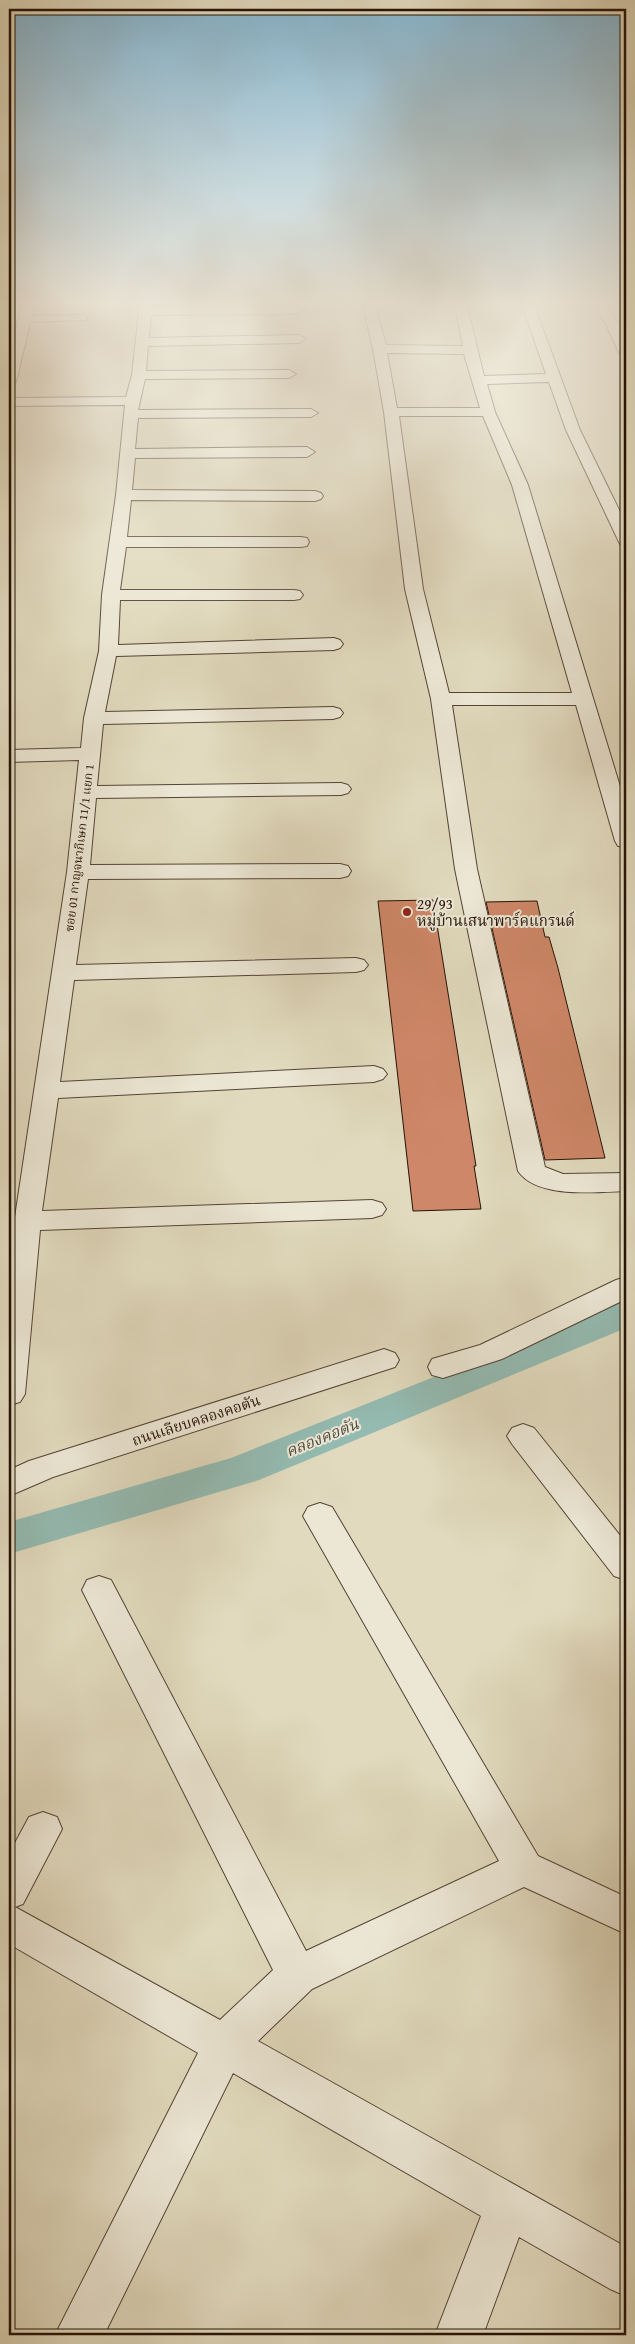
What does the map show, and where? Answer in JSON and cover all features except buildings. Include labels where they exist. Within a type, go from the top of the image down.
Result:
[{"type":"street","name":"ซอย 01 กาญจนาภิเษก 11/1 แยก 1","points":[[9,1394],[27,1221],[78,872],[94,718],[108,651],[111,595],[124,495],[132,411]]},
{"type":"street","points":[[253,411],[311,413]]},
{"type":"street","points":[[567,411],[573,430],[626,540]]},
{"type":"street","points":[[626,841],[520,485],[488,412],[391,412],[414,588],[440,699],[466,869],[532,1171],[540,1178],[559,1182],[626,1182]]},
{"type":"street","points":[[127,454],[307,452]]},
{"type":"street","points":[[124,495],[315,496]]},
{"type":"street","points":[[117,542],[301,542]]},
{"type":"street","points":[[111,595],[294,595]]},
{"type":"street","points":[[108,651],[334,644]]},
{"type":"street","points":[[440,699],[584,699]]},
{"type":"street","points":[[94,718],[333,713]]},
{"type":"street","points":[[9,756],[90,754]]},
{"type":"street","points":[[86,792],[341,789]]},
{"type":"street","points":[[78,872],[340,871]]},
{"type":"street","points":[[63,973],[356,965]]},
{"type":"street","points":[[46,1090],[374,1074]]},
{"type":"street","points":[[27,1221],[372,1209]]},
{"type":"street","points":[[443,1367],[491,1352],[626,1287]]},
{"type":"street","name":"ถนนเลียบคลองคอตัน","points":[[9,1484],[41,1469],[384,1360]]},
{"type":"street","points":[[523,1436],[626,1567]]},
{"type":"street","points":[[320,1516],[524,1868],[626,1916]]},
{"type":"street","points":[[99,1590],[297,1975]]},
{"type":"street","points":[[9,1891],[43,1829]]},
{"type":"street","points":[[79,2335],[225,2044],[297,1975],[524,1868]]},
{"type":"street","points":[[9,1923],[46,1946],[225,2044],[626,2273]]},
{"type":"street","points":[[459,2335],[508,2205]]},
{"type":"waterway","name":"คลองคอตัน","points":[[9,1538],[244,1469],[626,1313]]},
{"type":"place","name":"29/93 หมู่บ้านเสนาพาร์คแกรนด์","points":[[407,912]]}]
